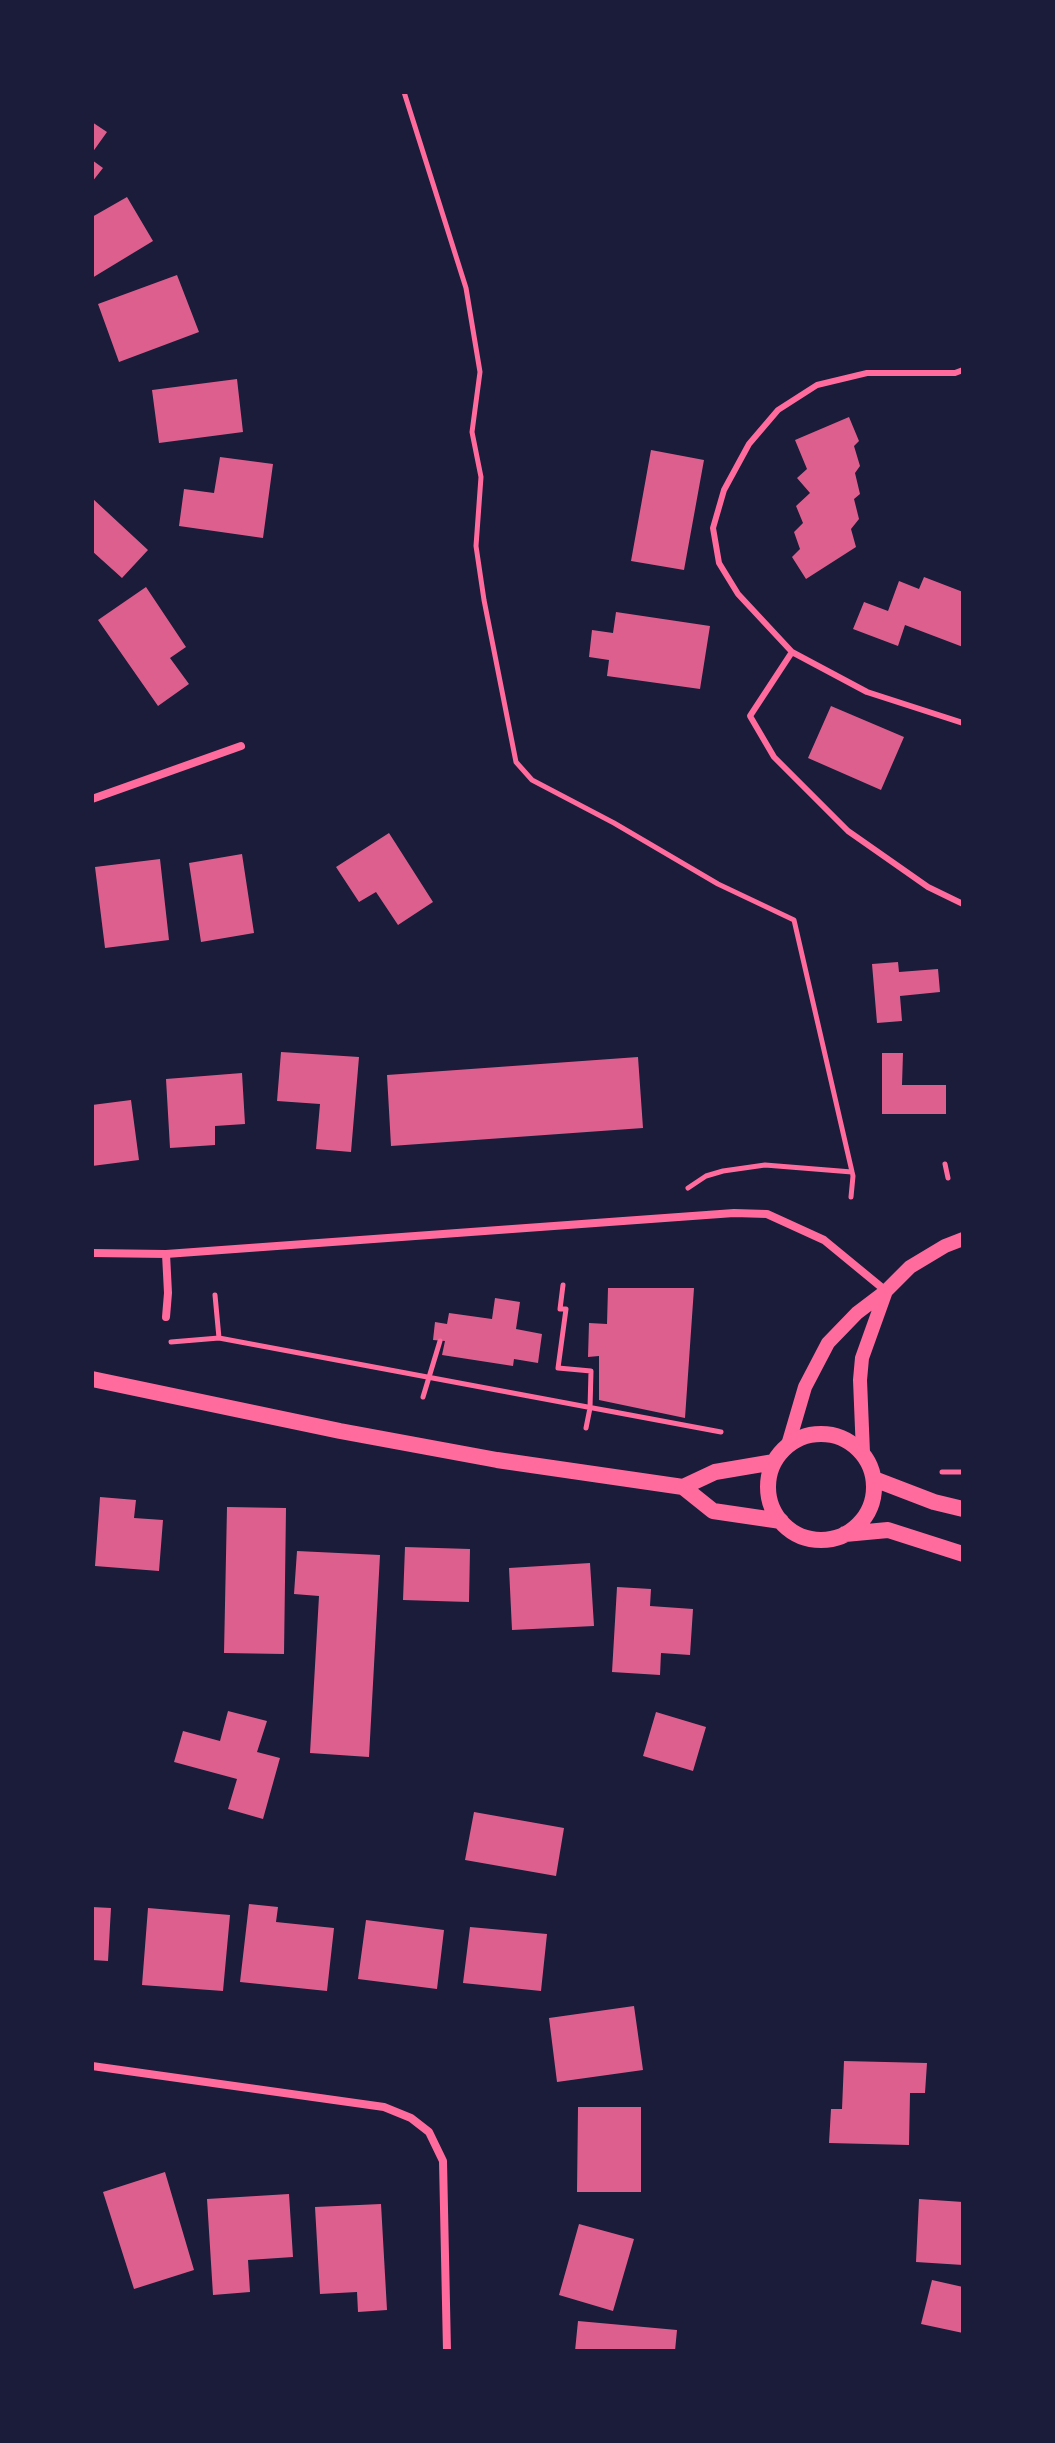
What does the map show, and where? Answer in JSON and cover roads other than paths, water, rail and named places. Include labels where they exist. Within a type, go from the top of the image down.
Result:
[{"type":"main road","points":[[92,1379],[481,1457],[683,1487],[713,1511],[781,1521]]},
{"type":"main road","points":[[844,1535],[858,1525],[868,1512],[874,1496],[874,1479],[863,1453],[851,1442],[827,1434],[803,1437],[788,1445],[774,1462],[769,1477],[772,1508],[793,1532],[810,1539],[828,1540],[888,1530],[963,1554]]},
{"type":"main road","points":[[683,1487],[715,1472],[774,1462]]},
{"type":"main road","points":[[874,1479],[934,1502],[963,1509]]},
{"type":"street","points":[[92,799],[241,746]]},
{"type":"street","points":[[92,1253],[166,1254],[721,1214],[767,1214],[824,1240],[886,1291]]},
{"type":"street","points":[[788,1445],[805,1387],[828,1343],[910,1267],[963,1239]]},
{"type":"street","points":[[166,1254],[166,1317]]},
{"type":"street","points":[[863,1453],[862,1358],[886,1291]]},
{"type":"street","points":[[92,2066],[384,2107],[411,2118],[429,2132],[443,2161],[447,2351]]},
{"type":"lane","points":[[963,370],[955,373],[867,373],[817,385],[778,410],[749,444],[724,490],[713,528],[719,563],[738,594],[792,652],[867,692],[963,723]]},
{"type":"lane","points":[[792,652],[750,716],[774,757],[848,831],[928,887],[963,904]]}]
